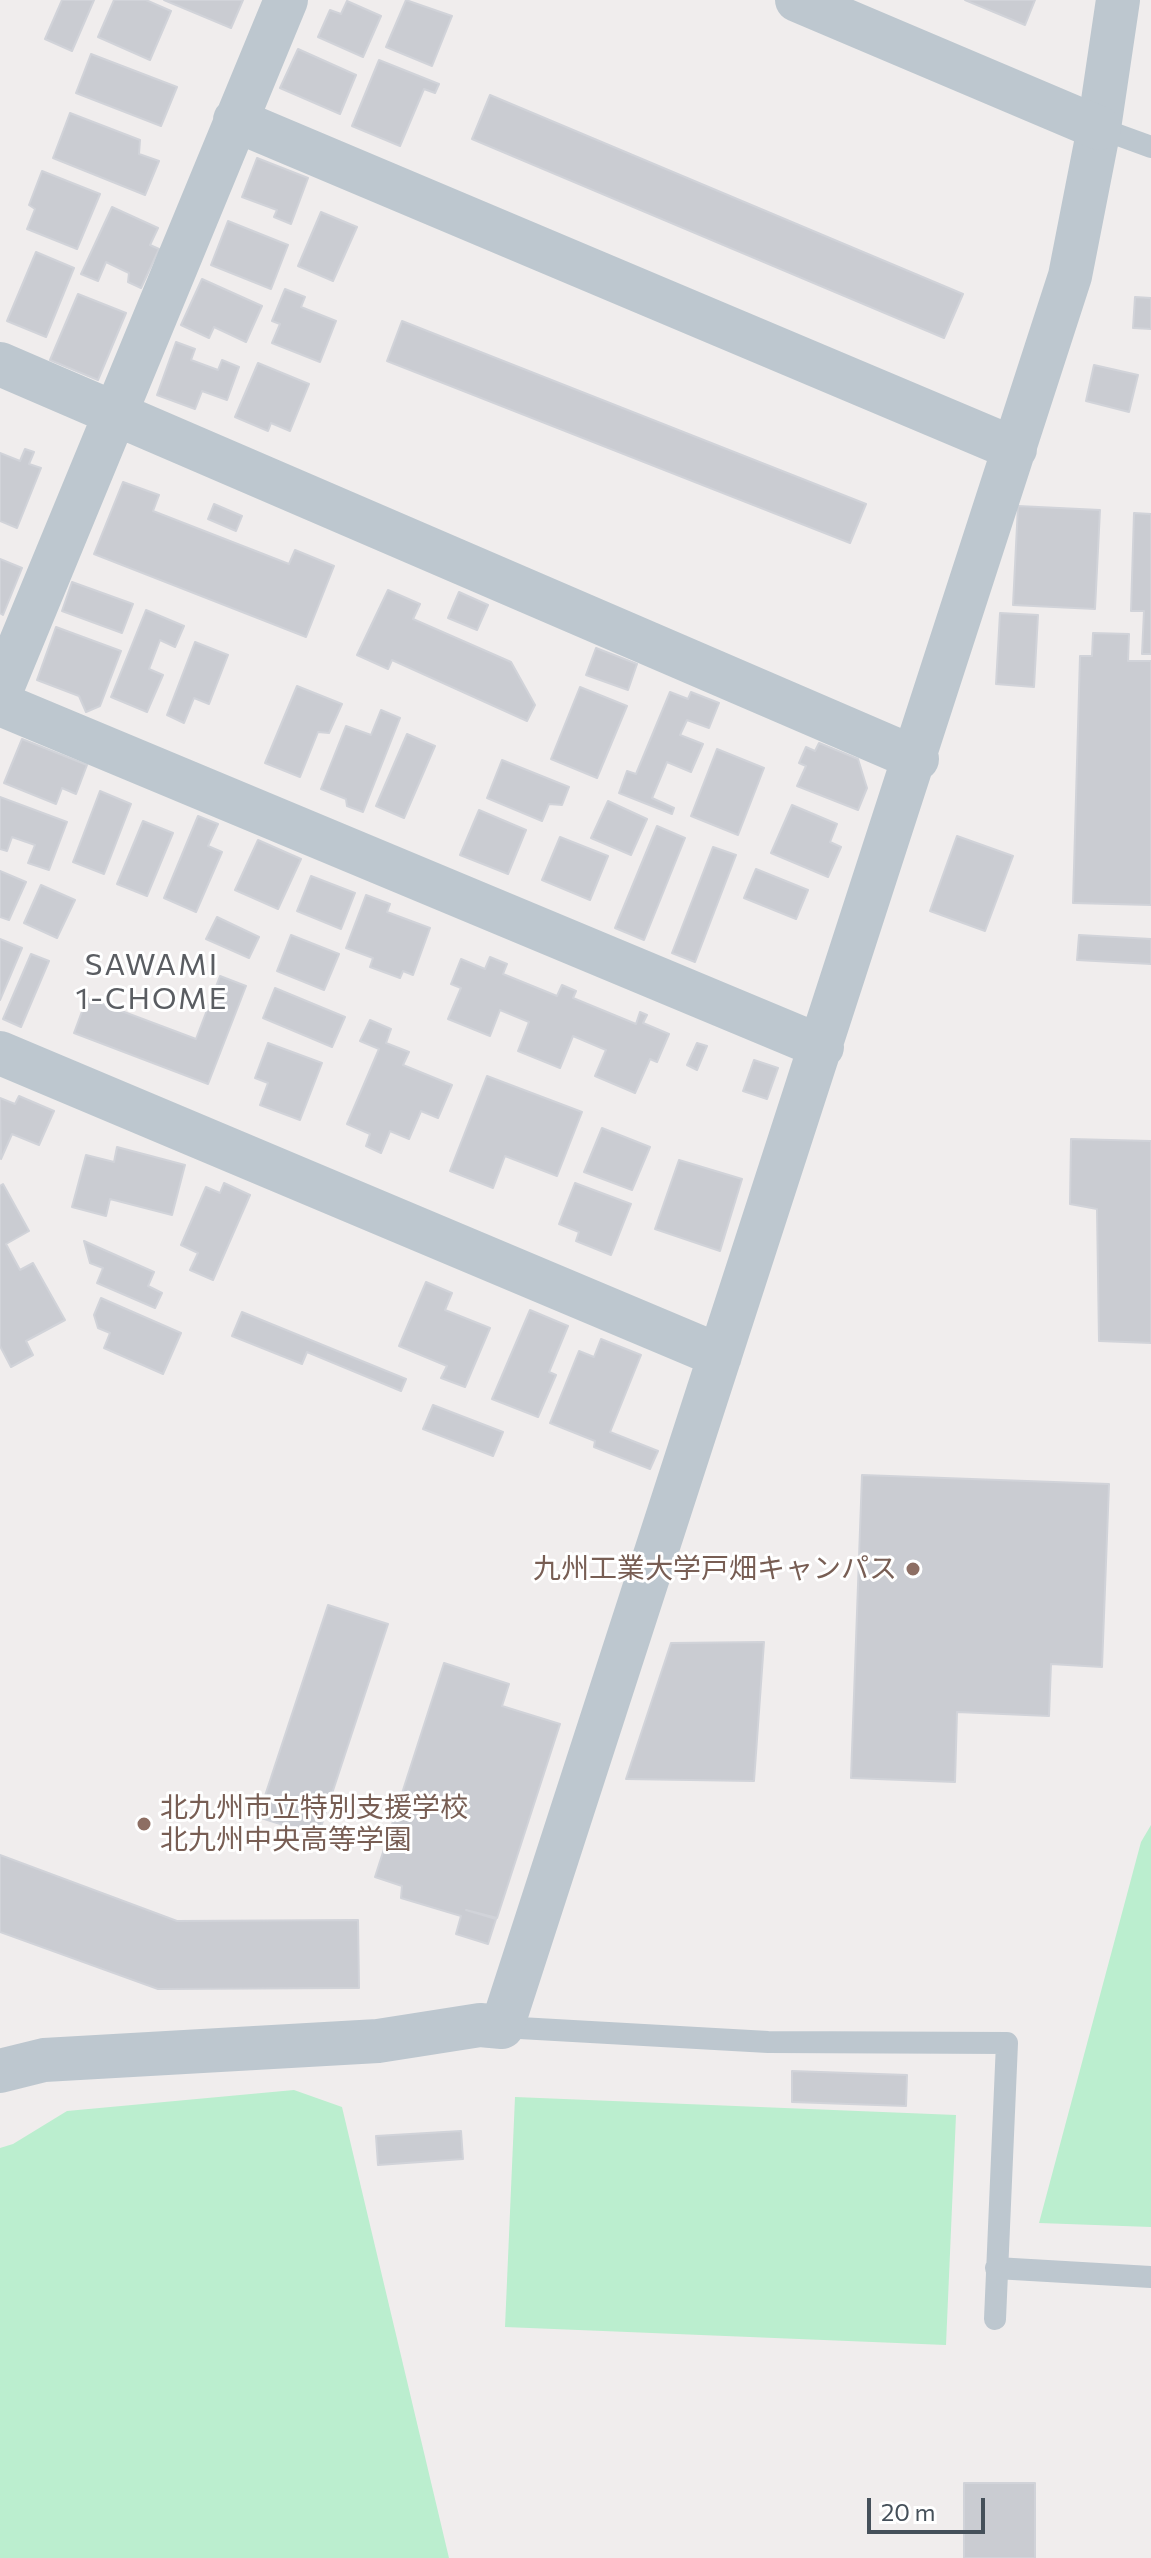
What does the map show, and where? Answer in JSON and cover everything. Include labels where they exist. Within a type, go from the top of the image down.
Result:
[{"type":"street","points":[[0,693],[286,0]]},
{"type":"street","points":[[797,0],[1099,128]]},
{"type":"street","points":[[0,2071],[44,2060],[378,2041],[480,2025],[502,2027],[917,759],[1070,276],[1099,128],[1118,0]]},
{"type":"street","points":[[235,120],[1015,449]]},
{"type":"street","points":[[0,364],[917,759]]},
{"type":"street","points":[[0,704],[822,1047]]},
{"type":"street","points":[[0,1053],[720,1356]]},
{"type":"street","points":[[0,2034],[44,2060]]},
{"type":"lane","points":[[1099,128],[1151,147]]},
{"type":"lane","points":[[502,2027],[768,2042],[1007,2043],[995,2319]]},
{"type":"lane","points":[[996,2268],[1151,2277]]},
{"type":"green space","points":[[1151,1825],[1151,2227],[1039,2223],[1141,1842]]},
{"type":"green space","points":[[294,2090],[342,2107],[449,2558],[0,2558],[0,2148],[13,2144],[67,2111]]},
{"type":"green space","points":[[515,2097],[956,2115],[946,2345],[505,2327]]},
{"type":"building","points":[[62,0],[94,0],[72,51],[45,39]]},
{"type":"building","points":[[114,0],[146,0],[171,11],[150,60],[98,37]]},
{"type":"building","points":[[164,0],[243,0],[231,28]]},
{"type":"building","points":[[406,0],[452,16],[432,66],[386,47]]},
{"type":"building","points":[[965,0],[1035,0],[1025,25]]},
{"type":"building","points":[[347,1],[381,16],[363,57],[318,37],[330,10],[341,14]]},
{"type":"building","points":[[298,49],[356,75],[340,114],[280,88]]},
{"type":"building","points":[[91,54],[177,87],[161,126],[76,93]]},
{"type":"building","points":[[379,60],[439,84],[435,93],[424,89],[400,146],[352,126]]},
{"type":"building","points":[[490,95],[963,294],[944,338],[472,139]]},
{"type":"building","points":[[70,113],[140,140],[139,154],[159,161],[145,195],[53,158]]},
{"type":"building","points":[[257,158],[308,178],[291,224],[274,217],[277,210],[242,197]]},
{"type":"building","points":[[42,171],[100,194],[77,249],[27,229],[35,209],[29,205]]},
{"type":"building","points":[[112,207],[158,228],[150,245],[159,249],[141,288],[128,282],[129,273],[106,262],[98,281],[81,274]]},
{"type":"building","points":[[321,212],[357,227],[333,281],[298,266]]},
{"type":"building","points":[[228,221],[288,245],[271,289],[211,265]]},
{"type":"building","points":[[36,252],[74,268],[46,337],[7,321]]},
{"type":"building","points":[[202,279],[262,306],[246,342],[214,327],[209,338],[181,325]]},
{"type":"building","points":[[285,289],[305,297],[301,307],[336,321],[320,362],[272,343],[280,324],[272,321]]},
{"type":"building","points":[[78,294],[126,313],[98,380],[50,360]]},
{"type":"building","points":[[1135,297],[1151,298],[1151,329],[1133,328]]},
{"type":"building","points":[[402,321],[866,504],[850,543],[387,361]]},
{"type":"building","points":[[176,342],[195,349],[191,360],[218,370],[222,360],[239,367],[227,400],[202,391],[195,409],[157,395]]},
{"type":"building","points":[[258,363],[309,384],[290,431],[271,423],[268,431],[235,417]]},
{"type":"building","points":[[1094,365],[1138,375],[1129,412],[1086,401]]},
{"type":"building","points":[[25,449],[34,452],[29,464],[41,468],[17,528],[0,521],[0,453],[20,461]]},
{"type":"building","points":[[123,482],[159,495],[153,511],[289,564],[295,550],[334,566],[306,637],[94,554]]},
{"type":"building","points":[[214,504],[242,516],[236,531],[208,519]]},
{"type":"building","points":[[1018,506],[1100,510],[1095,609],[1013,605]]},
{"type":"building","points":[[1134,513],[1151,514],[1151,654],[1142,654],[1144,611],[1131,611]]},
{"type":"building","points":[[0,559],[22,568],[3,615],[0,613]]},
{"type":"building","points":[[72,582],[133,604],[122,633],[62,611]]},
{"type":"building","points":[[388,590],[420,604],[413,619],[511,662],[535,705],[527,721],[392,660],[388,669],[357,655]]},
{"type":"building","points":[[459,592],[488,605],[477,630],[448,618]]},
{"type":"building","points":[[146,610],[184,626],[175,647],[160,640],[149,669],[163,675],[147,712],[111,697]]},
{"type":"building","points":[[1000,613],[1038,615],[1034,687],[996,684]]},
{"type":"building","points":[[56,627],[121,651],[100,706],[86,712],[79,696],[37,680]]},
{"type":"building","points":[[1093,633],[1129,634],[1128,661],[1151,661],[1151,905],[1073,903],[1080,656],[1092,656]]},
{"type":"building","points":[[195,642],[228,655],[209,704],[194,698],[184,723],[167,715]]},
{"type":"building","points":[[596,648],[637,664],[628,690],[586,675]]},
{"type":"building","points":[[297,686],[342,704],[329,733],[318,732],[300,777],[265,763]]},
{"type":"building","points":[[580,687],[627,706],[597,778],[551,759]]},
{"type":"building","points":[[670,692],[688,699],[691,692],[719,703],[709,728],[687,720],[680,735],[703,744],[691,772],[667,762],[652,798],[674,808],[672,814],[619,793],[627,771],[636,774]]},
{"type":"building","points":[[381,710],[400,718],[363,812],[347,806],[346,799],[321,789],[346,726],[371,735]]},
{"type":"building","points":[[407,734],[435,746],[404,818],[376,806]]},
{"type":"building","points":[[22,739],[87,765],[76,794],[62,788],[56,804],[4,783]]},
{"type":"building","points":[[819,743],[858,759],[867,788],[858,810],[797,786],[806,766],[799,763],[806,747],[815,751]]},
{"type":"building","points":[[717,749],[764,768],[738,835],[691,816]]},
{"type":"building","points":[[502,760],[569,787],[562,805],[549,804],[542,821],[487,798]]},
{"type":"building","points":[[100,791],[131,804],[104,874],[73,862]]},
{"type":"building","points":[[0,797],[67,822],[49,870],[28,863],[35,845],[12,837],[7,851],[0,849]]},
{"type":"building","points":[[608,801],[647,819],[631,855],[591,838]]},
{"type":"building","points":[[792,805],[837,824],[830,842],[841,847],[828,877],[771,853]]},
{"type":"building","points":[[479,810],[526,830],[508,874],[460,855]]},
{"type":"building","points":[[198,816],[218,824],[208,846],[222,852],[196,912],[164,898]]},
{"type":"building","points":[[143,821],[173,833],[147,896],[117,884]]},
{"type":"building","points":[[657,826],[685,838],[644,940],[615,928]]},
{"type":"building","points":[[957,836],[1013,856],[985,931],[930,911]]},
{"type":"building","points":[[560,837],[608,856],[590,900],[542,880]]},
{"type":"building","points":[[258,840],[301,859],[278,909],[235,890]]},
{"type":"building","points":[[713,847],[736,855],[695,962],[672,953]]},
{"type":"building","points":[[756,869],[808,890],[796,919],[744,898]]},
{"type":"building","points":[[0,871],[26,882],[9,920],[0,917]]},
{"type":"building","points":[[311,876],[355,893],[341,929],[297,911]]},
{"type":"building","points":[[41,885],[75,900],[57,938],[24,923]]},
{"type":"building","points":[[366,895],[390,904],[387,912],[430,928],[413,975],[403,971],[400,978],[370,967],[373,958],[346,948]]},
{"type":"building","points":[[217,917],[259,937],[249,958],[206,939]]},
{"type":"building","points":[[291,935],[339,954],[324,990],[277,971]]},
{"type":"building","points":[[1079,935],[1151,939],[1151,964],[1077,960]]},
{"type":"building","points":[[0,939],[22,948],[0,1000]]},
{"type":"building","points":[[31,954],[49,961],[21,1027],[3,1019]]},
{"type":"building","points":[[490,957],[507,964],[503,974],[557,996],[562,985],[576,991],[573,998],[636,1024],[640,1012],[647,1015],[643,1023],[669,1034],[657,1062],[650,1059],[635,1093],[595,1076],[606,1050],[573,1036],[560,1068],[518,1051],[529,1022],[500,1010],[490,1036],[448,1019],[461,988],[451,984],[461,959],[485,969]]},
{"type":"building","points":[[220,976],[246,986],[208,1084],[74,1033],[87,998],[196,1039]]},
{"type":"building","points":[[275,988],[345,1017],[332,1047],[263,1018]]},
{"type":"building","points":[[370,1020],[391,1029],[386,1043],[409,1052],[403,1065],[452,1085],[438,1118],[421,1111],[409,1139],[390,1131],[381,1153],[366,1146],[370,1134],[347,1124],[379,1049],[360,1041]]},
{"type":"building","points":[[268,1043],[322,1063],[300,1120],[260,1105],[268,1083],[255,1078]]},
{"type":"building","points":[[697,1043],[707,1046],[697,1070],[687,1065]]},
{"type":"building","points":[[754,1060],[778,1068],[767,1099],[743,1091]]},
{"type":"building","points":[[487,1076],[582,1112],[557,1176],[505,1156],[493,1188],[450,1171]]},
{"type":"building","points":[[19,1096],[54,1111],[39,1145],[12,1134],[1,1159],[0,1098],[15,1104]]},
{"type":"building","points":[[602,1128],[650,1147],[632,1190],[584,1172]]},
{"type":"building","points":[[1071,1139],[1151,1141],[1151,1343],[1099,1341],[1097,1209],[1070,1204]]},
{"type":"building","points":[[117,1147],[185,1165],[172,1215],[110,1199],[106,1216],[72,1207],[86,1155],[114,1162]]},
{"type":"building","points":[[679,1160],[742,1179],[720,1251],[655,1229]]},
{"type":"building","points":[[224,1183],[250,1195],[213,1280],[190,1270],[198,1253],[181,1245],[206,1187],[220,1193]]},
{"type":"building","points":[[575,1183],[631,1204],[611,1255],[576,1241],[579,1232],[559,1224]]},
{"type":"building","points":[[3,1184],[29,1231],[6,1244],[20,1270],[33,1263],[65,1320],[26,1341],[33,1355],[11,1367],[0,1346],[0,1186]]},
{"type":"building","points":[[84,1241],[154,1272],[148,1286],[162,1293],[155,1308],[97,1283],[103,1268],[90,1263]]},
{"type":"building","points":[[426,1282],[452,1293],[445,1310],[490,1328],[465,1387],[441,1378],[447,1366],[399,1346]]},
{"type":"building","points":[[101,1298],[181,1333],[163,1374],[104,1348],[110,1333],[98,1328],[94,1315]]},
{"type":"building","points":[[530,1310],[568,1326],[549,1372],[556,1375],[538,1417],[492,1399]]},
{"type":"building","points":[[242,1312],[406,1379],[401,1391],[307,1352],[302,1364],[232,1336]]},
{"type":"building","points":[[601,1339],[641,1355],[610,1432],[658,1451],[650,1469],[594,1447],[595,1441],[550,1423],[579,1351],[594,1357]]},
{"type":"building","points":[[433,1405],[503,1432],[493,1456],[423,1429]]},
{"type":"building","points":[[862,1475],[1109,1484],[1102,1667],[1051,1664],[1049,1716],[957,1712],[955,1782],[851,1778]]},
{"type":"building","points":[[328,1605],[388,1624],[318,1836],[258,1817]]},
{"type":"building","points":[[764,1642],[754,1781],[626,1779],[671,1643]]},
{"type":"building","points":[[444,1663],[509,1684],[502,1706],[560,1724],[497,1918],[466,1910],[496,1919],[488,1944],[456,1934],[461,1916],[401,1898],[402,1886],[375,1877]]},
{"type":"building","points":[[0,1855],[177,1921],[358,1920],[359,1988],[158,1989],[0,1932]]},
{"type":"building","points":[[792,2071],[907,2075],[906,2106],[792,2102]]},
{"type":"building","points":[[461,2131],[463,2159],[378,2165],[376,2136]]},
{"type":"building","points":[[964,2483],[1035,2483],[1035,2558],[964,2558]]},
{"type":"place","name":"九州工業大学戸畑キャンパス","points":[[913,1569]]},
{"type":"place","name":"北九州市立特別支援学校 北九州中央高等学園","points":[[144,1824]]},
{"type":"district","name":"SAWAMI 1-CHOME","points":[[152,982]]}]
